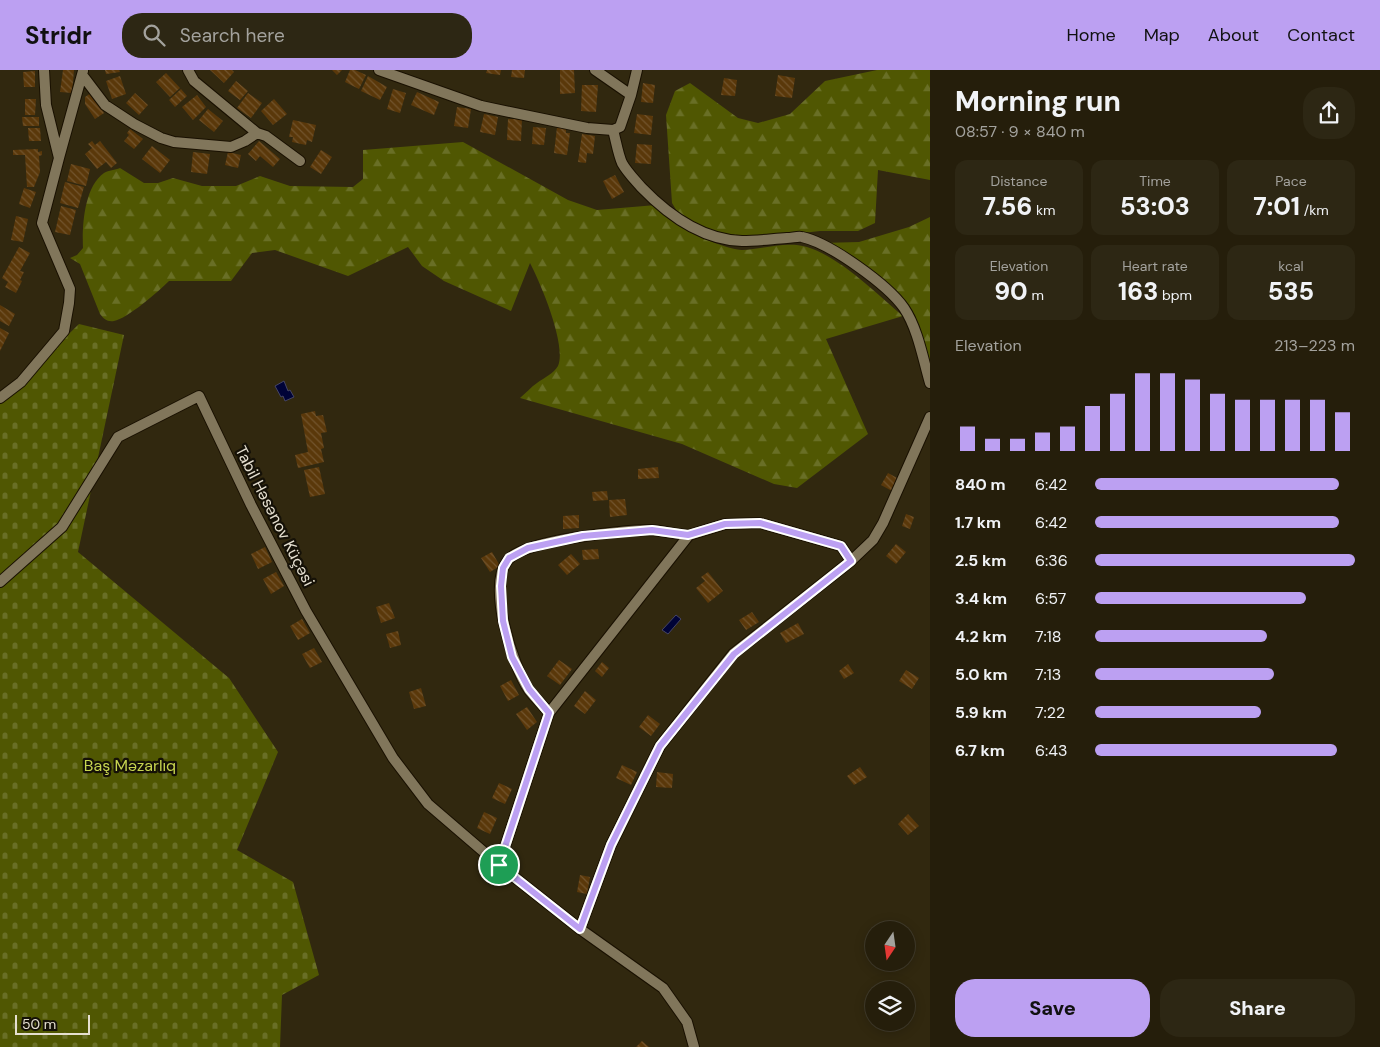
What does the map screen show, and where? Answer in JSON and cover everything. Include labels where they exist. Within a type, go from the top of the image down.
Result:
[{"type":"street","points":[[44,70],[46,105],[60,158]]},
{"type":"street","points":[[188,70],[194,82],[256,133],[266,136],[300,161]]},
{"type":"street","points":[[380,70],[481,106],[587,128],[613,130],[620,127],[637,70]]},
{"type":"street","points":[[595,70],[631,95]]},
{"type":"street","points":[[0,398],[20,382],[64,331],[70,289],[42,223],[83,73]]},
{"type":"street","points":[[83,73],[105,105],[161,138],[174,142],[231,147],[246,141],[256,133]]},
{"type":"street","points":[[613,130],[622,164],[636,181],[671,214],[697,230],[720,239],[741,241],[802,237],[820,244],[856,264],[904,308],[914,330],[930,383]]},
{"type":"street","name":"Tabil Həsənov Küçəsi","points":[[0,582],[62,527],[118,437],[199,396],[251,505],[306,611],[393,758],[428,804],[499,865],[580,929],[663,988],[687,1022],[694,1047]]},
{"type":"street","points":[[580,929],[611,845],[660,746],[734,654],[851,561],[873,540],[883,523],[930,417]]},
{"type":"street","points":[[549,713],[529,689],[512,657],[503,621],[501,586],[503,568],[509,558],[528,548],[583,536],[652,530],[688,535],[725,524],[760,523],[841,546],[851,561]]},
{"type":"street","points":[[499,865],[549,713],[688,535]]},
{"type":"green space","points":[[877,70],[930,70],[930,180],[878,170],[875,223],[858,231],[820,231],[758,238],[722,235],[700,226],[678,213],[672,203],[666,115],[675,91],[690,83],[738,118],[758,123],[790,114],[825,81]]},
{"type":"green space","points":[[463,142],[568,200],[597,210],[656,205],[687,230],[720,245],[742,250],[799,245],[820,252],[845,267],[903,316],[826,339],[868,434],[797,488],[774,484],[682,444],[520,398],[554,371],[558,366],[560,356],[556,329],[540,284],[530,263],[511,311],[444,281],[422,266],[408,247],[348,276],[275,250],[252,253],[231,281],[169,281],[151,298],[127,315],[112,321],[106,320],[100,314],[80,264],[70,258],[77,255],[83,248],[84,218],[88,197],[97,179],[104,173],[120,168],[144,183],[158,183],[173,178],[202,186],[236,186],[260,176],[290,186],[353,187],[363,179],[363,150]]},
{"type":"green space","points":[[930,217],[930,369],[915,315],[893,290],[822,243],[859,242],[909,227]]},
{"type":"green space","name":"Baş Məzarlıq","points":[[79,324],[124,335],[78,552],[229,678],[278,752],[237,850],[293,882],[319,975],[282,995],[280,1047],[0,1047],[0,401]]},
{"type":"shaded area","points":[[284,381],[288,391],[290,390],[294,397],[285,401],[275,386]]},
{"type":"shaded area","points":[[676,615],[681,619],[668,634],[662,630]]},
{"type":"building","points":[[63,70],[74,70],[72,93],[60,92]]},
{"type":"building","points":[[105,70],[119,70],[120,72],[106,74]]},
{"type":"building","points":[[210,70],[232,70],[234,72],[224,83]]},
{"type":"building","points":[[332,70],[342,70],[337,75]]},
{"type":"building","points":[[350,70],[366,75],[359,89],[345,82]]},
{"type":"building","points":[[487,70],[501,70],[500,75],[486,73]]},
{"type":"building","points":[[512,70],[525,70],[524,78],[511,77]]},
{"type":"building","points":[[560,70],[574,70],[575,93],[560,94]]},
{"type":"building","points":[[35,71],[35,87],[24,87],[23,72]]},
{"type":"building","points":[[166,73],[180,88],[170,97],[156,82]]},
{"type":"building","points":[[778,75],[795,78],[792,98],[775,96]]},
{"type":"building","points":[[120,76],[126,94],[112,99],[106,81]]},
{"type":"building","points":[[368,76],[387,87],[380,100],[361,91]]},
{"type":"building","points":[[724,78],[737,80],[735,96],[721,95]]},
{"type":"building","points":[[236,81],[248,91],[240,100],[228,91]]},
{"type":"building","points":[[643,83],[655,85],[653,103],[641,102]]},
{"type":"building","points":[[582,85],[598,85],[596,112],[581,111]]},
{"type":"building","points":[[181,89],[187,96],[175,107],[169,100]]},
{"type":"building","points":[[393,89],[406,93],[400,113],[387,109]]},
{"type":"building","points":[[417,92],[439,102],[434,115],[411,105]]},
{"type":"building","points":[[91,93],[104,113],[95,119],[85,104],[85,97]]},
{"type":"building","points":[[135,93],[148,105],[139,115],[126,103]]},
{"type":"building","points":[[248,93],[262,103],[251,118],[237,108]]},
{"type":"building","points":[[197,95],[206,107],[193,120],[182,107]]},
{"type":"building","points":[[25,99],[36,99],[35,115],[25,115]]},
{"type":"building","points":[[274,99],[287,114],[273,125],[261,111]]},
{"type":"building","points":[[457,107],[471,109],[468,128],[454,126]]},
{"type":"building","points":[[208,109],[223,121],[214,132],[199,120]]},
{"type":"building","points":[[484,114],[498,117],[495,135],[480,132]]},
{"type":"building","points":[[637,114],[653,116],[651,135],[634,133]]},
{"type":"building","points":[[22,117],[39,117],[39,126],[23,126]]},
{"type":"building","points":[[508,119],[522,119],[521,141],[507,140]]},
{"type":"building","points":[[293,120],[316,125],[312,142],[307,140],[306,145],[292,142],[293,137],[289,137]]},
{"type":"building","points":[[533,127],[546,128],[544,145],[532,144]]},
{"type":"building","points":[[557,127],[566,128],[566,133],[570,133],[567,155],[554,153]]},
{"type":"building","points":[[28,128],[40,128],[41,141],[29,141]]},
{"type":"building","points":[[130,129],[143,139],[134,149],[124,141],[129,135],[127,133]]},
{"type":"building","points":[[582,134],[595,136],[593,154],[587,153],[586,163],[578,162]]},
{"type":"building","points":[[92,141],[95,145],[100,141],[117,163],[111,168],[106,162],[97,169],[85,154],[92,148],[88,144]]},
{"type":"building","points":[[259,141],[280,159],[273,167],[260,156],[256,161],[248,154]]},
{"type":"building","points":[[637,144],[652,145],[651,164],[635,163]]},
{"type":"building","points":[[152,146],[170,160],[160,173],[142,159]]},
{"type":"building","points":[[38,149],[38,152],[42,151],[42,155],[39,156],[40,172],[34,187],[27,187],[25,155],[13,155],[13,150]]},
{"type":"building","points":[[321,150],[332,157],[321,174],[310,167]]},
{"type":"building","points":[[193,152],[210,154],[207,174],[191,172]]},
{"type":"building","points":[[228,152],[241,155],[238,168],[225,165]]},
{"type":"building","points":[[71,164],[90,169],[86,186],[67,181]]},
{"type":"building","points":[[615,175],[624,192],[612,199],[603,181]]},
{"type":"building","points":[[65,182],[84,187],[78,208],[60,203]]},
{"type":"building","points":[[24,188],[36,192],[30,208],[19,204]]},
{"type":"building","points":[[61,206],[76,210],[70,235],[55,232]]},
{"type":"building","points":[[16,216],[28,219],[23,242],[11,240]]},
{"type":"building","points":[[19,247],[30,253],[20,271],[24,272],[16,293],[5,287],[8,282],[2,278]]},
{"type":"building","points":[[0,305],[15,314],[9,326],[0,321]]},
{"type":"building","points":[[0,328],[9,333],[0,351]]},
{"type":"building","points":[[315,411],[316,416],[323,415],[327,432],[321,433],[324,448],[321,449],[324,462],[298,468],[295,455],[308,452],[301,414]]},
{"type":"building","points":[[319,467],[325,494],[310,497],[304,470]]},
{"type":"building","points":[[658,467],[659,478],[638,479],[638,469]]},
{"type":"building","points":[[888,473],[899,479],[892,491],[881,485]]},
{"type":"building","points":[[607,491],[608,500],[593,501],[592,492]]},
{"type":"building","points":[[625,499],[627,515],[610,517],[609,500]]},
{"type":"building","points":[[906,514],[914,517],[910,529],[902,526]]},
{"type":"building","points":[[579,515],[579,528],[563,529],[563,516]]},
{"type":"building","points":[[896,544],[906,552],[896,564],[886,556]]},
{"type":"building","points":[[265,547],[272,562],[258,569],[251,554]]},
{"type":"building","points":[[598,549],[599,559],[583,560],[582,550]]},
{"type":"building","points":[[492,552],[500,566],[490,572],[481,558]]},
{"type":"building","points":[[571,554],[580,564],[567,575],[558,565]]},
{"type":"building","points":[[276,572],[284,586],[271,594],[263,579]]},
{"type":"building","points":[[708,572],[723,591],[708,603],[696,588],[705,581],[701,577]]},
{"type":"building","points":[[389,603],[395,618],[381,623],[376,607]]},
{"type":"building","points":[[752,612],[759,622],[746,630],[739,620]]},
{"type":"building","points":[[302,619],[310,633],[298,640],[290,626]]},
{"type":"building","points":[[798,623],[804,634],[786,643],[780,633]]},
{"type":"building","points":[[398,631],[401,645],[390,648],[386,634]]},
{"type":"building","points":[[314,648],[322,662],[310,668],[302,654]]},
{"type":"building","points":[[559,660],[572,669],[560,685],[547,676]]},
{"type":"building","points":[[602,662],[609,668],[602,677],[595,671]]},
{"type":"building","points":[[848,664],[854,673],[844,679],[839,671]]},
{"type":"building","points":[[906,670],[919,678],[912,689],[899,681]]},
{"type":"building","points":[[511,680],[519,695],[508,701],[500,686]]},
{"type":"building","points":[[421,688],[426,706],[414,709],[409,692]]},
{"type":"building","points":[[585,691],[596,700],[585,714],[574,706]]},
{"type":"building","points":[[527,707],[537,722],[527,730],[516,714]]},
{"type":"building","points":[[648,715],[660,724],[651,736],[639,727]]},
{"type":"building","points":[[622,765],[637,772],[631,785],[616,778]]},
{"type":"building","points":[[860,767],[867,777],[854,785],[847,776]]},
{"type":"building","points":[[657,772],[673,774],[672,788],[656,787]]},
{"type":"building","points":[[499,783],[512,789],[505,804],[492,798]]},
{"type":"building","points":[[484,812],[497,818],[490,834],[477,828]]},
{"type":"building","points":[[908,814],[919,826],[908,835],[898,824]]},
{"type":"building","points":[[580,875],[590,877],[587,894],[577,892]]},
{"type":"building","points":[[642,1041],[649,1047],[636,1047]]},
{"type":"route","points":[[760,523],[841,546],[851,561],[734,654],[660,746],[611,845],[580,929],[499,865],[549,713],[529,689],[512,657],[503,621],[501,586],[503,568],[509,558],[528,548],[583,536],[652,530],[688,535],[725,524],[760,523]]}]
